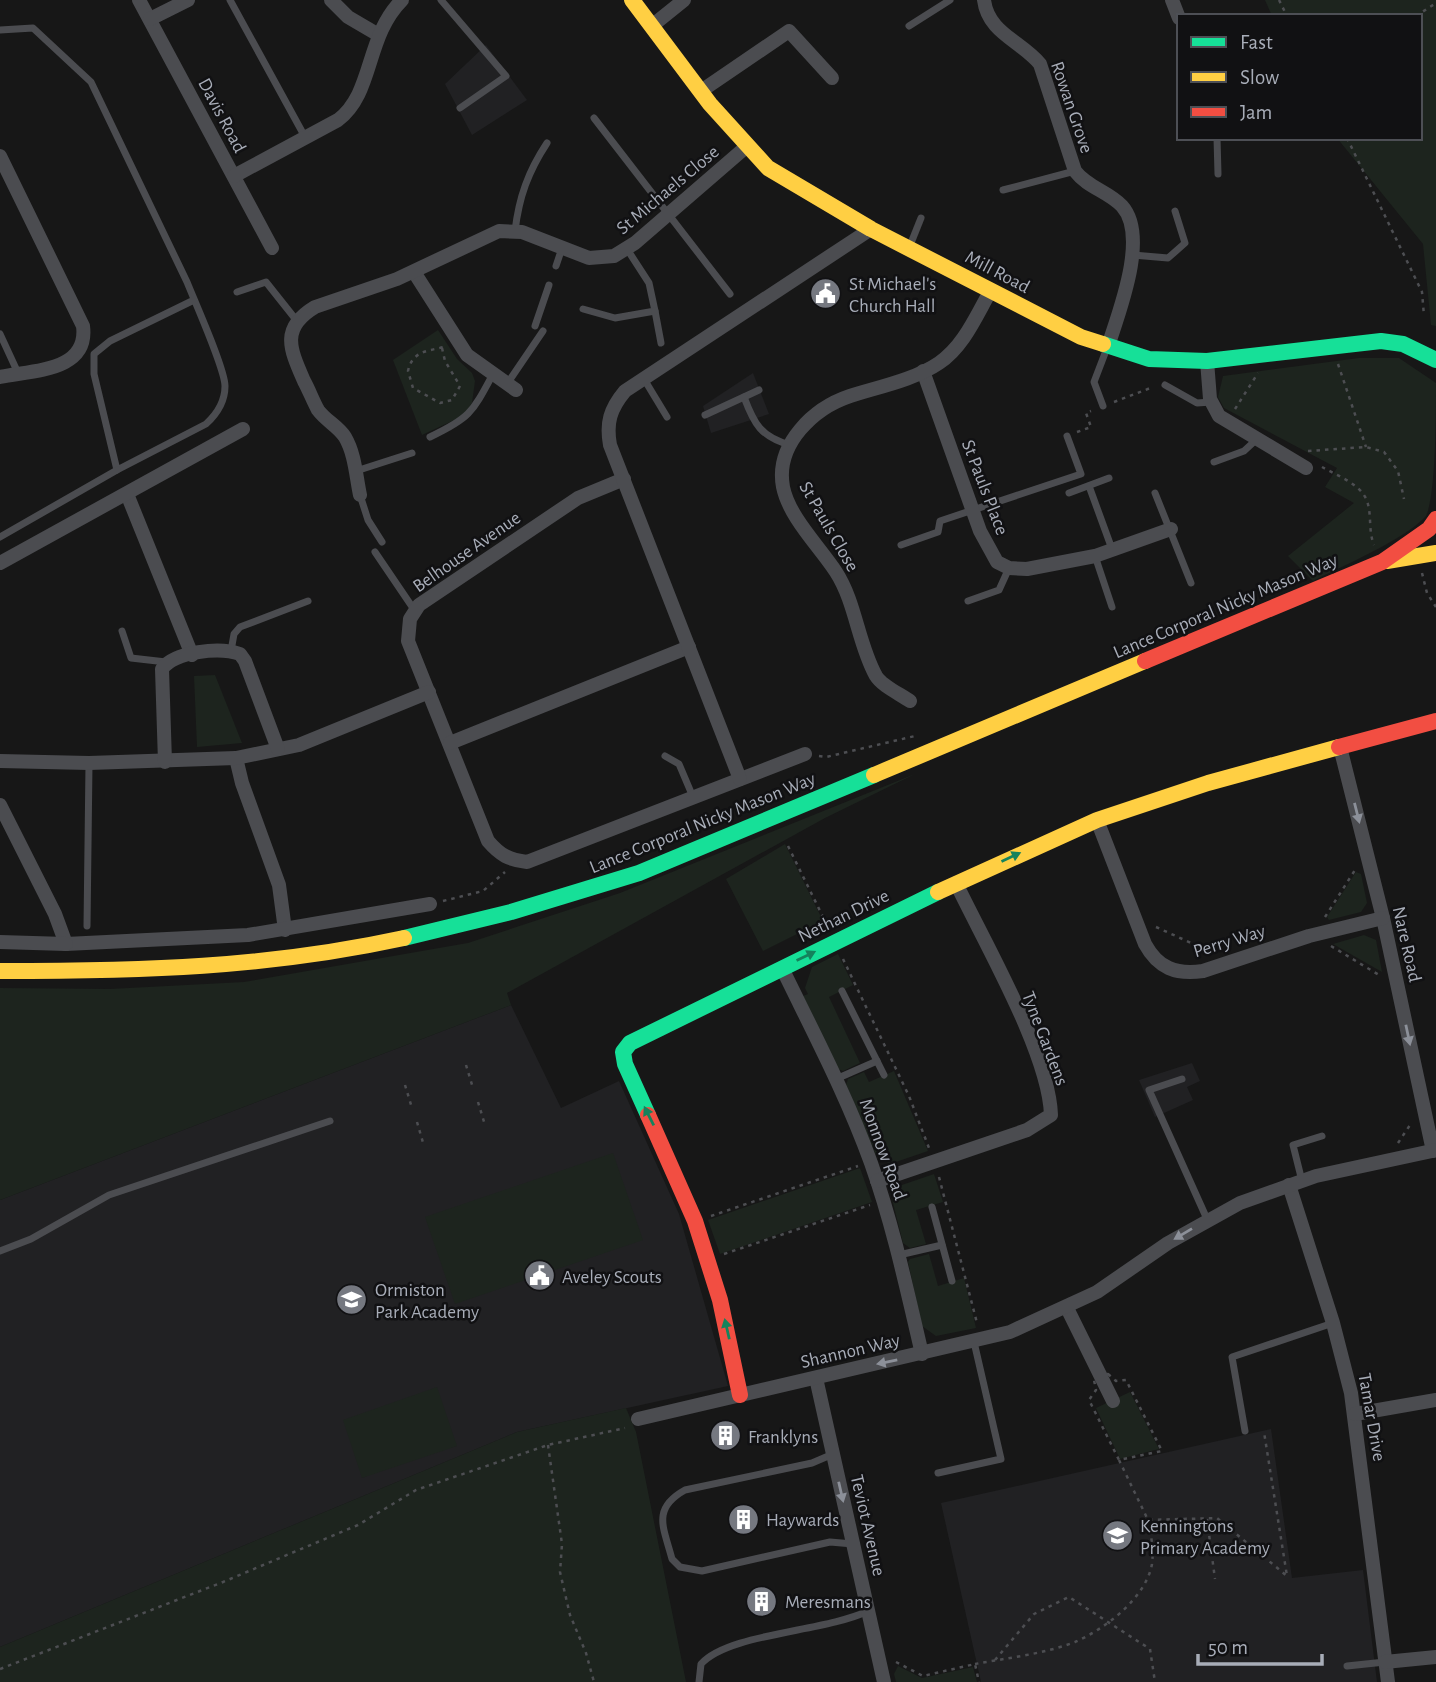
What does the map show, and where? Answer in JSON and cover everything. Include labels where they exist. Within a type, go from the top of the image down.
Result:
[{"type":"street","name":"Davis Road","points":[[139,0],[272,248]]},
{"type":"street","points":[[150,19],[188,0]]},
{"type":"street","points":[[331,0],[348,17],[377,34]]},
{"type":"street","points":[[234,176],[352,110],[359,97],[377,34],[389,13],[402,0]]},
{"type":"street","name":"Mill Road","points":[[632,0],[746,147],[768,168],[872,229],[1058,326],[1149,359],[1208,361],[1381,341],[1403,344],[1436,360]]},
{"type":"street","points":[[653,26],[684,0]]},
{"type":"street","name":"Rowan Grove","points":[[984,0],[991,21],[1030,52],[1040,64],[1075,171],[1085,183],[1111,197],[1127,211],[1133,235],[1133,255],[1108,346]]},
{"type":"street","points":[[701,91],[789,31],[832,78]]},
{"type":"street","name":"St Michaels Close","points":[[515,231],[589,258],[601,258],[627,249],[746,147]]},
{"type":"street","points":[[0,156],[83,326],[88,351],[63,364],[0,377]]},
{"type":"street","points":[[740,779],[610,445],[607,426],[613,405],[625,391],[872,229]]},
{"type":"street","points":[[360,495],[356,471],[344,436],[318,410],[295,359],[291,334],[297,321],[315,307],[414,271],[492,234],[515,231]]},
{"type":"street","points":[[414,271],[467,355],[512,387]]},
{"type":"street","name":"St Pauls Close","points":[[910,701],[877,678],[838,575],[793,510],[783,486],[791,446],[800,427],[836,400],[923,371],[955,349],[991,290]]},
{"type":"street","points":[[1208,361],[1211,402],[1219,416],[1257,439],[1305,461]]},
{"type":"street","name":"St Pauls Place","points":[[923,371],[972,510],[997,562],[1009,568]]},
{"type":"street","points":[[0,564],[243,429]]},
{"type":"street","name":"Belhouse Avenue","points":[[513,860],[498,853],[488,841],[408,641],[407,629],[415,611],[578,498],[624,479]]},
{"type":"street","points":[[127,494],[192,655]]},
{"type":"street","name":"Lance Corporal Nicky Mason Way","points":[[0,971],[187,969],[290,959],[406,939],[514,913],[639,873],[1381,562],[1429,528],[1436,519]]},
{"type":"street","points":[[1009,568],[1027,569],[1095,556],[1171,529]]},
{"type":"street","name":"Lance Corporal Nicky Mason Way","points":[[1381,562],[1436,553]]},
{"type":"street","points":[[450,743],[689,647]]},
{"type":"street","points":[[165,762],[162,676],[167,663],[192,655],[231,651],[240,654],[278,749]]},
{"type":"street","points":[[0,761],[89,763],[236,758],[299,745],[429,692]]},
{"type":"street","name":"Nethan Drive","points":[[740,1395],[708,1260],[695,1221],[629,1076],[624,1052],[631,1044],[956,883],[1097,820],[1208,783],[1436,721]]},
{"type":"street","name":"Nare Road","points":[[1340,747],[1383,918],[1434,1150]]},
{"type":"street","points":[[513,860],[527,862],[805,754]]},
{"type":"street","points":[[236,758],[242,783],[276,875],[285,930]]},
{"type":"street","points":[[0,805],[55,914],[66,944]]},
{"type":"street","name":"Perry Way","points":[[1097,820],[1153,958],[1167,969],[1186,973],[1314,935],[1383,918]]},
{"type":"street","name":"Tyne Gardens","points":[[877,1181],[1027,1130],[1051,1115],[1048,1090],[1021,1020],[956,883]]},
{"type":"street","points":[[0,942],[66,944],[173,941],[285,930],[430,904]]},
{"type":"street","name":"Monnow Road","points":[[782,968],[836,1079],[871,1161],[899,1255],[922,1354]]},
{"type":"street","name":"Shannon Way","points":[[638,1419],[1010,1332],[1067,1308],[1207,1219],[1296,1183],[1434,1150]]},
{"type":"street","name":"Tamar Drive","points":[[1296,1183],[1334,1323],[1355,1414],[1388,1682]]},
{"type":"street","points":[[1067,1308],[1113,1401]]},
{"type":"street","name":"Teviot Avenue","points":[[816,1378],[884,1682]]},
{"type":"street","points":[[1355,1414],[1436,1401]]},
{"type":"street","points":[[1385,1662],[1436,1657]]},
{"type":"lane","points":[[230,0],[306,138]]},
{"type":"lane","points":[[441,0],[506,76],[460,108]]},
{"type":"lane","points":[[909,26],[950,0]]},
{"type":"lane","points":[[0,30],[33,29],[91,82],[194,300],[225,382],[217,413],[206,424],[117,470],[0,537]]},
{"type":"lane","points":[[594,118],[667,216],[730,294]]},
{"type":"lane","points":[[1217,140],[1218,174]]},
{"type":"lane","points":[[515,231],[518,202],[530,170],[547,143]]},
{"type":"lane","points":[[1003,190],[1075,171]]},
{"type":"lane","points":[[1133,255],[1168,258],[1185,243],[1175,211]]},
{"type":"lane","points":[[909,248],[921,218]]},
{"type":"lane","points":[[556,266],[562,247]]},
{"type":"lane","points":[[627,249],[649,283],[661,343]]},
{"type":"lane","points":[[237,292],[266,282],[297,321]]},
{"type":"lane","points":[[535,326],[549,285]]},
{"type":"lane","points":[[117,470],[88,351],[194,300]]},
{"type":"lane","points":[[583,309],[615,318],[655,311]]},
{"type":"lane","points":[[512,387],[543,331]]},
{"type":"lane","points":[[0,334],[19,373]]},
{"type":"lane","points":[[1103,406],[1094,382],[1108,346]]},
{"type":"lane","points":[[429,437],[460,423],[472,413],[493,374]]},
{"type":"lane","points":[[644,379],[667,417]]},
{"type":"lane","points":[[1164,385],[1197,403],[1211,402]]},
{"type":"lane","points":[[705,415],[759,390]]},
{"type":"lane","points":[[744,397],[754,424],[762,433],[791,446]]},
{"type":"lane","points":[[901,545],[938,532],[940,521],[1081,474],[1067,436]]},
{"type":"lane","points":[[1214,461],[1244,451],[1257,439]]},
{"type":"lane","points":[[356,471],[412,453]]},
{"type":"lane","points":[[1069,493],[1110,478]]},
{"type":"lane","points":[[1089,486],[1112,550]]},
{"type":"lane","points":[[1155,493],[1191,583]]},
{"type":"lane","points":[[360,495],[368,520],[382,542]]},
{"type":"lane","points":[[375,552],[415,611]]},
{"type":"lane","points":[[1095,556],[1112,607]]},
{"type":"lane","points":[[968,601],[999,590],[1009,568]]},
{"type":"lane","points":[[231,651],[234,634],[240,627],[308,601]]},
{"type":"lane","points":[[122,631],[131,658],[167,663]]},
{"type":"lane","points":[[665,756],[680,764],[693,797]]},
{"type":"lane","points":[[87,926],[89,763]]},
{"type":"lane","points":[[842,991],[884,1075]]},
{"type":"lane","points":[[836,1079],[877,1061]]},
{"type":"lane","points":[[1182,1079],[1149,1090],[1207,1219]]},
{"type":"lane","points":[[0,1251],[31,1240],[109,1195],[330,1121]]},
{"type":"lane","points":[[1296,1183],[1293,1145],[1322,1136]]},
{"type":"lane","points":[[932,1207],[952,1281]]},
{"type":"lane","points":[[899,1255],[942,1245]]},
{"type":"lane","points":[[1245,1431],[1232,1357],[1334,1323]]},
{"type":"lane","points":[[938,1473],[1001,1460],[978,1341]]},
{"type":"lane","points":[[833,1454],[812,1462],[685,1490],[672,1497],[663,1508],[662,1519],[672,1559],[690,1571],[702,1571],[830,1542],[853,1544]]},
{"type":"lane","points":[[699,1682],[701,1664],[720,1649],[847,1621],[868,1610]]},
{"type":"lane","points":[[1347,1666],[1385,1662]]},
{"type":"path","points":[[1419,14],[1436,3]]},
{"type":"path","points":[[1348,140],[1422,292],[1424,316]]},
{"type":"path","points":[[442,348],[448,368],[460,386],[452,400],[440,403],[413,388],[408,370],[413,358],[421,352],[442,348],[456,339]]},
{"type":"path","points":[[1338,362],[1366,447]]},
{"type":"path","points":[[1232,414],[1258,373]]},
{"type":"path","points":[[1305,461],[1308,451],[1366,447],[1384,452],[1392,460],[1404,499]]},
{"type":"path","points":[[1421,570],[1427,593],[1436,607]]},
{"type":"path","points":[[788,846],[835,942]]},
{"type":"path","points":[[1366,852],[1314,935],[1397,986]]},
{"type":"path","points":[[430,904],[491,887],[513,860]]},
{"type":"path","points":[[1135,917],[1230,961]]},
{"type":"path","points":[[466,1065],[473,1088]]},
{"type":"path","points":[[405,1085],[412,1108]]},
{"type":"path","points":[[478,1102],[485,1125]]},
{"type":"path","points":[[1387,1161],[1423,1104]]},
{"type":"path","points":[[417,1122],[424,1146]]},
{"type":"path","points":[[695,1221],[871,1161]]},
{"type":"path","points":[[934,1161],[978,1341]]},
{"type":"path","points":[[708,1260],[883,1200]]},
{"type":"path","points":[[877,1652],[923,1676],[1074,1642],[1108,1624],[1137,1594],[1152,1566],[1153,1542],[1148,1520],[1089,1400],[1096,1390],[1094,1380],[1108,1374],[1116,1381],[1126,1380],[1162,1451],[1119,1460]]},
{"type":"path","points":[[0,1669],[223,1582],[347,1530],[416,1490],[548,1445],[627,1427],[638,1419]]},
{"type":"path","points":[[1148,1520],[1217,1518],[1287,1576],[1264,1432]]},
{"type":"path","points":[[548,1445],[562,1544],[559,1572],[570,1615],[586,1653],[594,1682]]},
{"type":"path","points":[[1207,1519],[1215,1579]]},
{"type":"path","points":[[995,1660],[1034,1614],[1069,1597],[1150,1649],[1155,1682]]},
{"type":"path","points":[[975,1664],[979,1682]]},
{"type":"shaded area","points":[[1265,0],[1436,0],[1436,326],[1431,325],[1423,244],[1339,140],[1422,140],[1422,14],[1271,14]]},
{"type":"shaded area","points":[[486,45],[527,100],[472,135],[445,84]]},
{"type":"shaded area","points":[[438,330],[457,359],[472,373],[475,381],[472,403],[463,416],[422,435],[393,360]]},
{"type":"shaded area","points":[[1359,358],[1399,358],[1436,383],[1432,491],[1426,516],[1417,525],[1373,552],[1313,581],[1288,556],[1354,503],[1325,487],[1337,468],[1224,408],[1218,397],[1223,376]]},
{"type":"shaded area","points":[[753,373],[769,414],[711,433],[703,406]]},
{"type":"shaded area","points":[[215,675],[242,743],[197,747],[194,676]]},
{"type":"shaded area","points":[[915,774],[825,818],[507,993],[511,1005],[0,1200],[0,988],[110,989],[244,982],[468,943],[620,893]]},
{"type":"shaded area","points":[[785,844],[823,921],[763,951],[726,879]]},
{"type":"shaded area","points":[[1356,872],[1361,874],[1367,903],[1361,912],[1329,920],[1327,917]]},
{"type":"shaded area","points":[[1364,935],[1376,940],[1382,972],[1333,944]]},
{"type":"shaded area","points":[[838,954],[853,985],[829,997],[860,1063],[843,1071],[838,1069],[803,996],[808,994],[805,988],[812,967]]},
{"type":"shaded area","name":"Ormiston Park Academy","points":[[511,1005],[561,1108],[619,1081],[679,1214],[728,1386],[517,1432],[0,1647],[0,1200]]},
{"type":"shaded area","points":[[1192,1063],[1200,1081],[1187,1087],[1193,1100],[1155,1117],[1139,1080]]},
{"type":"shaded area","points":[[894,1071],[928,1151],[890,1164],[876,1155],[846,1085],[848,1079],[864,1072],[869,1082]]},
{"type":"shaded area","points":[[613,1153],[643,1240],[455,1304],[425,1217]]},
{"type":"shaded area","points":[[860,1168],[872,1202],[720,1254],[708,1220]]},
{"type":"shaded area","points":[[934,1174],[943,1202],[916,1210],[926,1244],[910,1248],[903,1243],[892,1199],[896,1187]]},
{"type":"shaded area","points":[[929,1254],[938,1286],[964,1278],[976,1328],[936,1336],[922,1326],[908,1262]]},
{"type":"shaded area","points":[[437,1387],[457,1446],[362,1478],[343,1420]]},
{"type":"shaded area","points":[[1130,1392],[1159,1449],[1120,1459],[1096,1408]]},
{"type":"shaded area","points":[[626,1408],[636,1432],[686,1682],[0,1682],[0,1647],[517,1432]]},
{"type":"shaded area","name":"Kenningtons Primary Academy","points":[[1271,1429],[1292,1578],[1363,1570],[1377,1682],[981,1682],[941,1503]]},
{"type":"shaded area","points":[[898,1666],[922,1678],[973,1667],[977,1682],[896,1682],[894,1674]]},
{"type":"traffic: fast","points":[[1103,344],[1149,359],[1207,361],[1381,341],[1403,344],[1436,360]]},
{"type":"traffic: fast","points":[[404,938],[511,912],[639,873],[874,775]]},
{"type":"traffic: fast","points":[[648,1115],[625,1064],[623,1052],[630,1043],[938,892]]},
{"type":"traffic: slow","points":[[632,0],[710,104],[768,168],[871,229],[1081,337],[1103,344]]},
{"type":"traffic: slow","points":[[1387,561],[1436,553]]},
{"type":"traffic: slow","points":[[874,775],[1145,661]]},
{"type":"traffic: slow","points":[[938,892],[1097,820],[1208,783],[1339,747]]},
{"type":"traffic: slow","points":[[0,971],[103,970],[253,962],[404,938]]},
{"type":"traffic: jam","points":[[1145,661],[1382,562],[1429,529],[1436,519]]},
{"type":"traffic: jam","points":[[1339,747],[1436,721]]},
{"type":"traffic: jam","points":[[648,1115],[695,1221],[720,1300],[740,1395]]},
{"type":"place","name":"St Michael's Church Hall","points":[[826,294]]},
{"type":"place","name":"Aveley Scouts","points":[[539,1276]]},
{"type":"place","name":"Ormiston Park Academy","points":[[352,1300]]},
{"type":"place","name":"Franklyns","points":[[725,1436]]},
{"type":"place","name":"Haywards","points":[[743,1519]]},
{"type":"place","name":"Kenningtons Primary Academy","points":[[1117,1536]]},
{"type":"place","name":"Meresmans","points":[[762,1601]]}]
